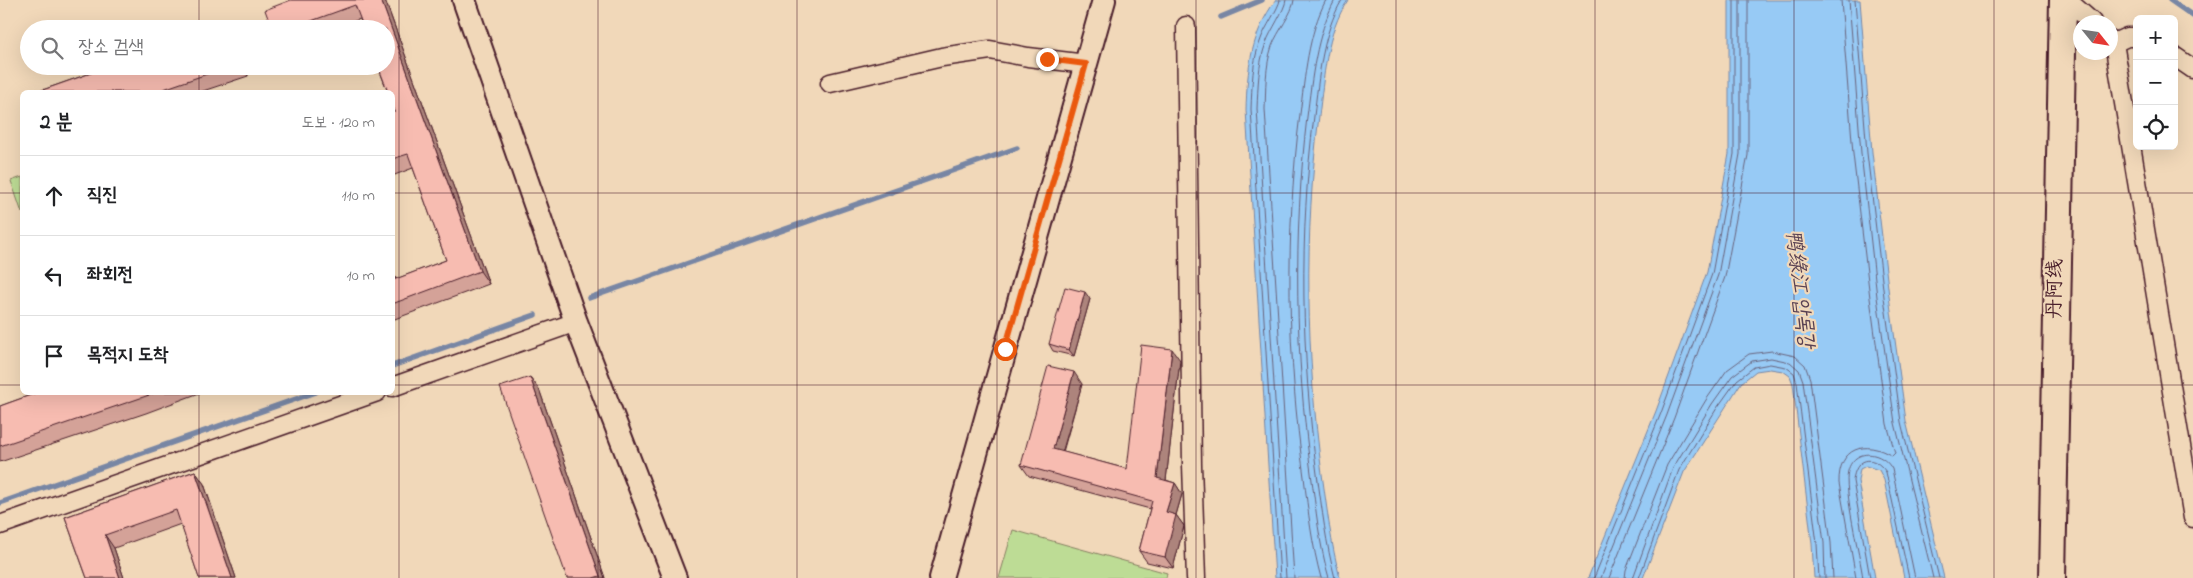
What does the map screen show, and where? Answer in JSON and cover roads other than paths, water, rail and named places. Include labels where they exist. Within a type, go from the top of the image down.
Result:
[{"type":"highway","name":"丹阿线","points":[[2052,578],[2065,0]]},
{"type":"main road","points":[[464,0],[576,322],[675,578]]},
{"type":"main road","points":[[941,578],[1104,0]]},
{"type":"street","points":[[2065,0],[2083,15]]},
{"type":"street","points":[[1186,26],[1192,455],[1196,578]]},
{"type":"street","points":[[2118,39],[2133,37]]},
{"type":"street","points":[[830,83],[942,57],[990,50],[1086,64]]},
{"type":"street","points":[[2178,59],[2193,69]]},
{"type":"street","points":[[2115,60],[2193,518]]},
{"type":"street","points":[[395,386],[576,322]]},
{"type":"street","points":[[0,525],[368,395]]},
{"type":"water","points":[[1276,0],[1348,0],[1335,27],[1327,56],[1314,161],[1309,250],[1310,340],[1317,429],[1334,552],[1340,578],[1275,578],[1246,110],[1249,66],[1252,52],[1261,25]]},
{"type":"water","name":"鸭绿江 압록강","points":[[1729,0],[1860,0],[1872,152],[1906,421],[1944,578],[1904,578],[1884,480],[1879,470],[1866,466],[1860,469],[1858,481],[1875,578],[1814,578],[1812,544],[1793,384],[1790,376],[1783,371],[1770,369],[1756,371],[1741,383],[1684,472],[1643,578],[1588,578],[1656,411],[1707,272],[1729,154]]},
{"type":"waterway","points":[[1221,17],[1262,0]]},
{"type":"waterway","points":[[2170,0],[2193,16]]},
{"type":"waterway","points":[[589,298],[1017,148]]},
{"type":"waterway","points":[[395,365],[535,315]]},
{"type":"waterway","points":[[0,503],[307,395]]}]
